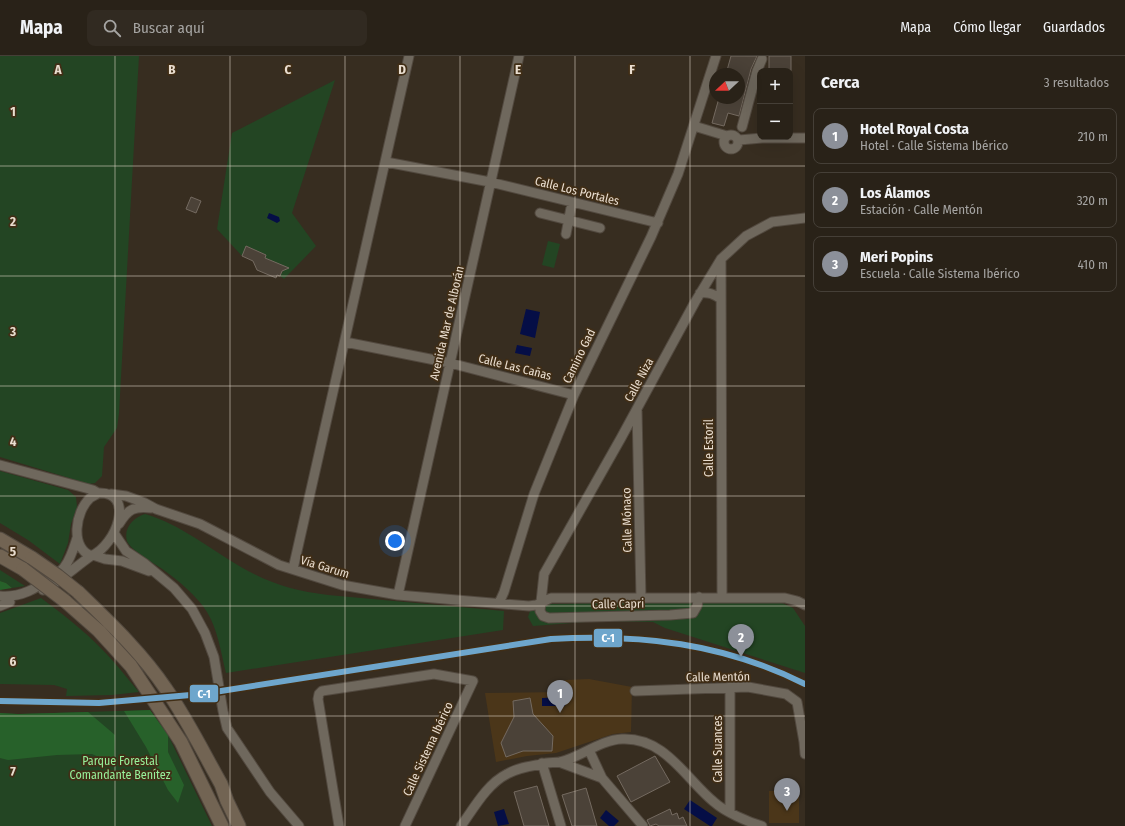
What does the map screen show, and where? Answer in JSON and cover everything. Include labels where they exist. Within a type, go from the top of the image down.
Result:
[{"type":"highway","points":[[0,539],[32,558],[78,592],[113,626],[144,660],[177,706],[221,784],[234,801],[246,826]]},
{"type":"highway","points":[[0,556],[22,569],[65,601],[99,631],[131,666],[181,742],[222,826]]},
{"type":"highway","points":[[221,784],[227,802],[239,826]]},
{"type":"street","points":[[292,569],[410,56]]},
{"type":"street","name":"Avenida Mar de Alborán","points":[[398,595],[519,56]]},
{"type":"street","name":"Camino Gad","points":[[500,603],[534,494],[574,395],[658,223],[678,174],[716,56]]},
{"type":"street","points":[[742,127],[757,70],[762,58]]},
{"type":"street","points":[[694,126],[727,136],[734,135],[739,140]]},
{"type":"street","points":[[727,136],[724,139],[724,143],[729,149],[733,150],[737,147],[739,140]]},
{"type":"street","points":[[739,140],[757,138]]},
{"type":"street","points":[[793,138],[805,138]]},
{"type":"street","name":"Calle Los Portales","points":[[386,162],[490,182],[658,223]]},
{"type":"street","points":[[566,234],[572,202]]},
{"type":"street","points":[[540,213],[600,228]]},
{"type":"street","name":"Calle Niza","points":[[542,601],[544,574],[621,438],[700,293],[721,259],[746,236],[772,222],[805,218]]},
{"type":"street","name":"Calle Estoril","points":[[721,259],[722,597]]},
{"type":"street","points":[[700,293],[708,292],[721,299]]},
{"type":"street","name":"Calle Las Cañas","points":[[345,342],[450,363],[574,395]]},
{"type":"street","name":"Calle Mónaco","points":[[637,408],[641,598]]},
{"type":"street","points":[[621,438],[637,442]]},
{"type":"street","points":[[0,465],[93,490],[98,493]]},
{"type":"street","points":[[0,596],[10,597],[30,591],[65,567],[73,550],[80,516],[84,506],[90,498],[98,493],[106,492],[111,494],[118,504],[120,515],[116,529],[106,546],[99,553],[92,555],[55,584],[36,594],[0,606]]},
{"type":"street","name":"Vía Garum","points":[[111,494],[126,496],[156,509],[200,524],[279,565],[342,585],[398,595],[500,603]]},
{"type":"street","name":"Vía Garum","points":[[116,529],[125,514],[134,508],[141,507],[156,509]]},
{"type":"street","points":[[116,529],[126,551],[144,563],[174,588],[192,609],[205,633],[216,668],[227,728],[270,792],[299,826]]},
{"type":"street","points":[[77,536],[79,545],[86,554],[105,559],[122,561],[158,575]]},
{"type":"street","name":"Calle Capri","points":[[542,601],[540,611],[543,616],[549,618],[670,615],[693,613],[697,606],[699,597]]},
{"type":"street","name":"Calle Capri","points":[[500,603],[529,606],[536,605],[551,598],[722,597],[785,598],[805,605]]},
{"type":"street","points":[[0,600],[10,602]]},
{"type":"street","name":"Calle Sistema Ibérico","points":[[339,826],[318,699],[319,694],[322,691],[434,674],[473,682],[405,826]]},
{"type":"street","name":"Calle Suances","points":[[730,687],[730,812]]},
{"type":"street","name":"Calle Mentón","points":[[635,691],[748,687],[786,694],[801,702]]},
{"type":"street","points":[[801,702],[805,754]]},
{"type":"street","points":[[462,826],[488,789],[506,774],[542,763],[559,762],[603,743],[621,739],[638,740],[654,746],[671,758],[699,790],[715,804],[756,825]]},
{"type":"street","points":[[589,750],[602,778],[643,826]]},
{"type":"street","points":[[559,762],[602,778]]},
{"type":"street","points":[[542,763],[561,826]]},
{"type":"shaded area","points":[[269,213],[279,217],[280,221],[277,223],[267,218]]},
{"type":"shaded area","points":[[526,309],[540,312],[535,338],[520,334]]},
{"type":"shaded area","points":[[517,345],[532,348],[530,356],[515,353]]},
{"type":"shaded area","points":[[589,679],[632,687],[631,732],[613,734],[556,753],[527,756],[496,762],[485,693],[565,692],[565,680]]},
{"type":"shaded area","points":[[565,697],[565,706],[542,706],[542,698]]},
{"type":"shaded area","points":[[769,791],[799,791],[799,823],[769,823]]},
{"type":"shaded area","points":[[690,800],[717,818],[712,826],[684,809]]},
{"type":"shaded area","points":[[504,809],[509,824],[498,826],[494,812]]},
{"type":"shaded area","points":[[606,810],[619,821],[614,826],[609,826],[600,818]]},
{"type":"green space","points":[[0,56],[139,56],[119,413],[117,428],[104,447],[102,476],[95,483],[89,484],[0,457]]},
{"type":"green space","points":[[335,80],[292,213],[316,246],[284,279],[280,276],[285,268],[265,259],[266,255],[246,246],[242,256],[217,229],[232,133]]},
{"type":"green space","points":[[548,241],[560,244],[554,268],[542,265]]},
{"type":"green space","points":[[0,471],[68,490],[76,497],[77,507],[71,524],[68,543],[60,564],[28,540],[0,523]]},
{"type":"green space","points":[[145,514],[158,518],[183,530],[252,573],[283,586],[328,595],[504,611],[503,630],[226,673],[214,626],[203,606],[182,585],[129,545],[126,536],[130,524],[133,520]]},
{"type":"green space","points":[[0,570],[25,586],[12,588],[6,583],[0,581]]},
{"type":"green space","points":[[0,581],[6,583],[12,588],[0,590]]},
{"type":"green space","points":[[41,598],[70,620],[97,644],[139,692],[112,695],[66,696],[67,689],[54,685],[0,684],[0,613]]},
{"type":"green space","points":[[782,603],[793,608],[805,626],[805,673],[665,628],[653,622],[599,621],[533,626],[528,617],[531,608],[547,604]]},
{"type":"green space","name":"Parque Forestal Comandante Benítez","points":[[150,710],[168,735],[212,826],[0,826],[0,713],[18,714]]},
{"type":"green space","points":[[150,710],[168,735],[168,752],[184,785],[178,803],[168,790],[146,747],[124,711]]},
{"type":"green space","points":[[88,712],[115,735],[114,764],[92,754],[57,755],[8,760],[0,758],[0,713],[18,714]]},
{"type":"building","points":[[731,56],[757,56],[751,69],[745,92],[745,68],[728,68]]},
{"type":"building","points":[[769,56],[791,56],[791,68],[769,68]]},
{"type":"building","points":[[717,104],[742,104],[739,116],[728,113],[724,126],[712,123]]},
{"type":"building","points":[[191,197],[201,201],[196,213],[186,209]]},
{"type":"building","points":[[246,246],[266,255],[265,258],[289,268],[282,271],[280,276],[277,275],[276,278],[257,270],[253,261],[242,256]]},
{"type":"building","points":[[530,698],[533,714],[553,736],[552,751],[523,751],[506,757],[501,743],[514,717],[513,701]]},
{"type":"building","points":[[655,756],[670,782],[631,802],[617,776]]},
{"type":"building","points":[[537,786],[549,826],[524,826],[514,792]]},
{"type":"building","points":[[586,788],[597,826],[572,826],[562,795]]},
{"type":"building","points":[[670,809],[672,815],[677,813],[679,819],[683,817],[687,826],[659,826],[656,824],[650,826],[647,820]]},
{"type":"transit line","name":"C-1","points":[[0,701],[99,703],[202,694],[551,639],[584,638],[649,640],[712,650],[774,670],[805,684]]},
{"type":"place","name":"Los Álamos","points":[[741,657]]},
{"type":"place","name":"Hotel Royal Costa","points":[[560,713]]},
{"type":"place","name":"Meri Popins","points":[[787,811]]}]
